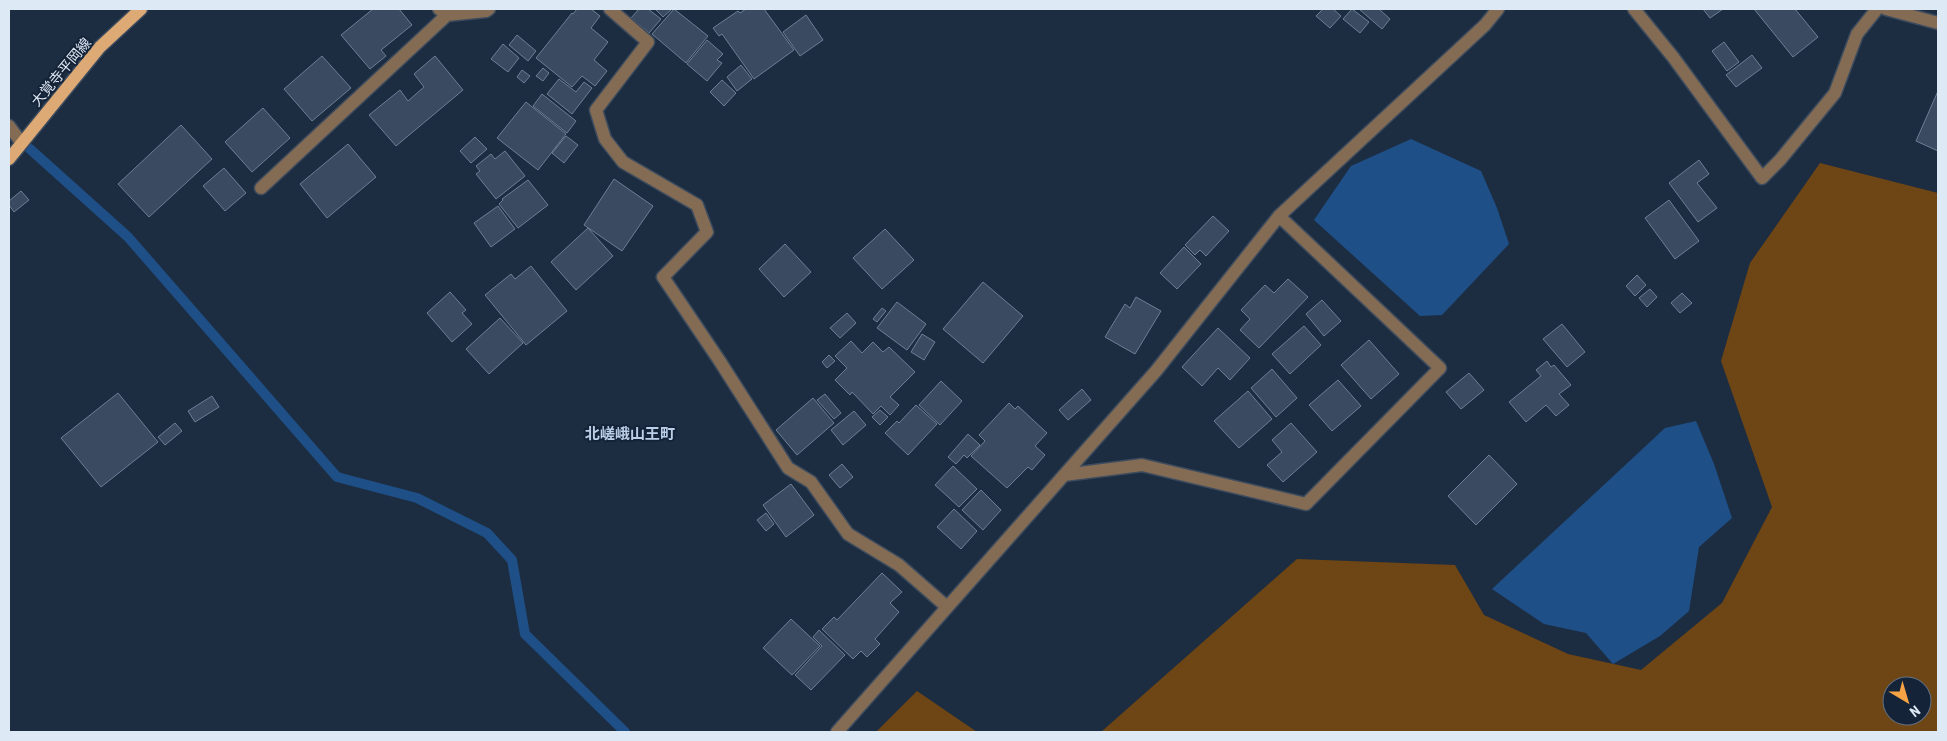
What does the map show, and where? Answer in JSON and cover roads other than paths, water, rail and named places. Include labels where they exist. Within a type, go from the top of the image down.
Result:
[{"type":"main road","name":"大覚寺平岡線","points":[[9,159],[100,47],[141,9]]},
{"type":"street","points":[[261,188],[443,12],[486,11],[489,9]]},
{"type":"street","points":[[610,9],[648,42],[596,110],[605,139],[623,162],[696,206],[707,232],[663,276],[720,360],[788,468],[810,482],[848,534],[899,565],[947,607]]},
{"type":"street","points":[[836,732],[1156,370],[1278,216],[1485,24],[1498,9]]},
{"type":"street","points":[[1634,9],[1674,57],[1762,178],[1780,160],[1835,93],[1857,34],[1877,9]]},
{"type":"street","points":[[1886,9],[1938,23]]},
{"type":"street","points":[[9,126],[21,142]]},
{"type":"street","points":[[1064,475],[1142,464],[1306,504],[1440,368],[1278,216]]},
{"type":"water","points":[[1411,139],[1481,171],[1497,208],[1509,244],[1442,315],[1420,316],[1314,220],[1351,166]]},
{"type":"water","points":[[1696,421],[1714,464],[1732,518],[1699,547],[1689,611],[1660,636],[1613,664],[1586,633],[1544,624],[1492,589],[1665,428]]},
{"type":"waterway","points":[[30,149],[128,237],[337,477],[417,498],[487,533],[512,560],[525,634],[625,732]]},
{"type":"district","name":"北嵯峨山王町","points":[[630,434]]}]
